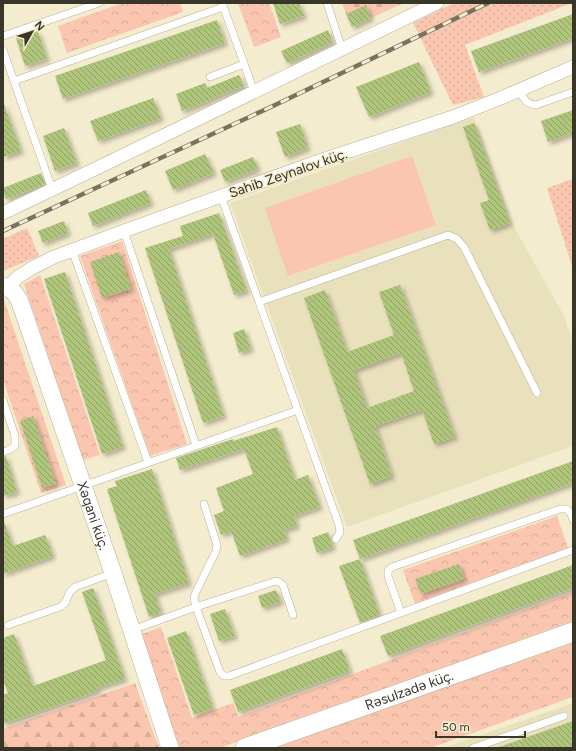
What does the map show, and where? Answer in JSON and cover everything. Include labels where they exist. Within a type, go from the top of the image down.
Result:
[{"type":"main road","name":"Rəsulzadə küç.","points":[[246,748],[573,632]]},
{"type":"street","points":[[3,212],[437,3]]},
{"type":"street","name":"Sahib Zeynalov küç.","points":[[6,287],[32,268],[72,250],[319,161],[452,117],[519,91],[573,67]]},
{"type":"street","name":"Xəqani küç.","points":[[6,287],[15,293],[20,302],[113,573],[170,748]]},
{"type":"lane","points":[[3,36],[99,3]]},
{"type":"lane","points":[[327,3],[342,49]]},
{"type":"lane","points":[[14,81],[222,5],[254,92]]},
{"type":"lane","points":[[3,50],[52,189]]},
{"type":"lane","points":[[210,77],[244,64]]},
{"type":"lane","points":[[519,91],[526,102],[531,105],[536,105],[573,92]]},
{"type":"lane","points":[[221,196],[339,525],[340,532],[336,539]]},
{"type":"lane","points":[[124,231],[196,445]]},
{"type":"lane","points":[[259,302],[448,235],[457,238],[464,246],[537,393]]},
{"type":"lane","points":[[72,250],[148,462]]},
{"type":"lane","points":[[3,400],[15,436],[15,446],[3,452]]},
{"type":"lane","points":[[3,514],[298,410]]},
{"type":"lane","points":[[204,504],[217,545],[216,551],[194,599],[220,672],[224,676],[229,676],[573,550]]},
{"type":"lane","points":[[401,613],[388,576],[388,571],[392,567],[560,509],[566,509],[571,514],[573,520]]},
{"type":"lane","points":[[8,625],[60,607],[65,603],[70,592],[75,587],[113,573]]},
{"type":"lane","points":[[132,630],[276,581],[282,585],[293,615]]},
{"type":"lane","points":[[473,748],[564,716]]},
{"type":"shaded area","points":[[474,117],[513,225],[564,316],[573,343],[573,446],[347,527],[230,203]]},
{"type":"shaded area","points":[[573,703],[573,748],[444,748]]},
{"type":"green space","points":[[122,3],[180,3],[183,12],[67,53],[58,26]]},
{"type":"green space","points":[[238,3],[269,3],[281,37],[254,47]]},
{"type":"green space","points":[[342,3],[404,3],[371,18],[366,6],[346,14]]},
{"type":"green space","points":[[454,3],[572,3],[465,45],[484,97],[453,105],[413,23]]},
{"type":"green space","points":[[412,156],[436,225],[288,276],[265,208]]},
{"type":"green space","points":[[573,179],[573,269],[547,188]]},
{"type":"green space","points":[[27,228],[39,256],[3,271],[3,239]]},
{"type":"green space","points":[[122,241],[187,444],[150,456],[80,256]]},
{"type":"green space","points":[[40,275],[100,455],[83,460],[24,284]]},
{"type":"green space","points":[[3,297],[66,485],[41,493],[3,380]]},
{"type":"green space","points":[[557,516],[568,548],[415,604],[403,570]]},
{"type":"green space","points":[[573,592],[573,621],[220,748],[178,747],[139,635],[161,627],[192,718],[233,703],[238,717]]},
{"type":"green space","points":[[573,641],[573,697],[430,748],[275,748],[357,717]]},
{"type":"green space","points":[[135,683],[159,748],[3,748],[3,729]]},
{"type":"building","points":[[273,3],[299,3],[304,16],[280,24]]},
{"type":"building","points":[[366,5],[371,18],[352,27],[346,14]]},
{"type":"building","points":[[573,14],[573,38],[479,72],[471,51]]},
{"type":"building","points":[[217,20],[225,43],[63,99],[55,76]]},
{"type":"building","points":[[328,30],[333,42],[287,63],[281,51]]},
{"type":"building","points":[[38,31],[47,59],[25,66],[16,38]]},
{"type":"building","points":[[419,62],[431,92],[369,117],[356,87]]},
{"type":"building","points":[[239,75],[244,86],[182,111],[176,94],[205,83],[207,88]]},
{"type":"building","points":[[153,98],[161,118],[98,141],[90,121]]},
{"type":"building","points":[[3,104],[21,151],[3,157]]},
{"type":"building","points":[[573,110],[573,133],[548,142],[541,121]]},
{"type":"building","points":[[474,123],[510,223],[490,230],[480,203],[489,200],[463,127]]},
{"type":"building","points":[[300,124],[308,148],[285,157],[276,132]]},
{"type":"building","points":[[64,128],[77,163],[55,171],[43,136]]},
{"type":"building","points":[[205,154],[214,173],[173,190],[165,171]]},
{"type":"building","points":[[253,157],[258,169],[225,182],[220,170]]},
{"type":"building","points":[[41,173],[45,184],[6,199],[3,188]]},
{"type":"building","points":[[146,190],[151,203],[93,226],[88,213]]},
{"type":"building","points":[[219,213],[247,291],[234,295],[213,234],[169,249],[224,416],[203,423],[145,248],[183,236],[180,226]]},
{"type":"building","points":[[64,221],[68,233],[43,243],[38,231]]},
{"type":"building","points":[[119,252],[131,289],[102,298],[90,262]]},
{"type":"building","points":[[65,272],[123,447],[102,454],[44,279]]},
{"type":"building","points":[[400,285],[455,437],[434,444],[422,410],[375,426],[392,476],[370,484],[304,298],[325,290],[347,352],[394,335],[379,292]],"holes":[[[401,353],[414,391],[367,408],[354,370]]]},
{"type":"building","points":[[244,329],[251,349],[239,353],[233,333]]},
{"type":"building","points":[[33,416],[56,484],[42,488],[20,421]]},
{"type":"building","points":[[277,427],[295,480],[308,475],[320,507],[294,516],[297,526],[284,530],[287,539],[240,556],[231,531],[221,535],[214,515],[224,511],[216,488],[253,474],[244,449],[180,470],[176,458],[233,439],[233,441]]},
{"type":"building","points":[[6,456],[17,492],[3,496],[3,457]]},
{"type":"building","points":[[573,461],[573,483],[360,559],[353,540]]},
{"type":"building","points":[[152,469],[189,583],[155,594],[161,613],[149,617],[107,489],[117,486],[115,481]]},
{"type":"building","points":[[3,521],[13,546],[45,535],[53,556],[3,574]]},
{"type":"building","points":[[328,532],[333,547],[317,553],[312,538]]},
{"type":"building","points":[[360,559],[380,615],[360,623],[339,566]]},
{"type":"building","points":[[459,564],[464,579],[421,594],[415,579]]},
{"type":"building","points":[[573,565],[573,588],[388,656],[380,636]]},
{"type":"building","points":[[93,588],[125,679],[97,688],[98,691],[3,724],[3,695],[8,693],[3,680],[3,638],[14,634],[33,686],[106,660],[82,592]]},
{"type":"building","points":[[276,590],[281,602],[262,608],[258,596]]},
{"type":"building","points":[[225,609],[235,636],[219,641],[210,614]]},
{"type":"building","points":[[186,631],[213,708],[194,715],[167,638]]},
{"type":"building","points":[[342,649],[350,671],[238,712],[230,690]]},
{"type":"building","points":[[573,721],[573,748],[499,748],[499,747]]},
{"type":"railway","points":[[3,231],[273,106],[488,3]]}]
